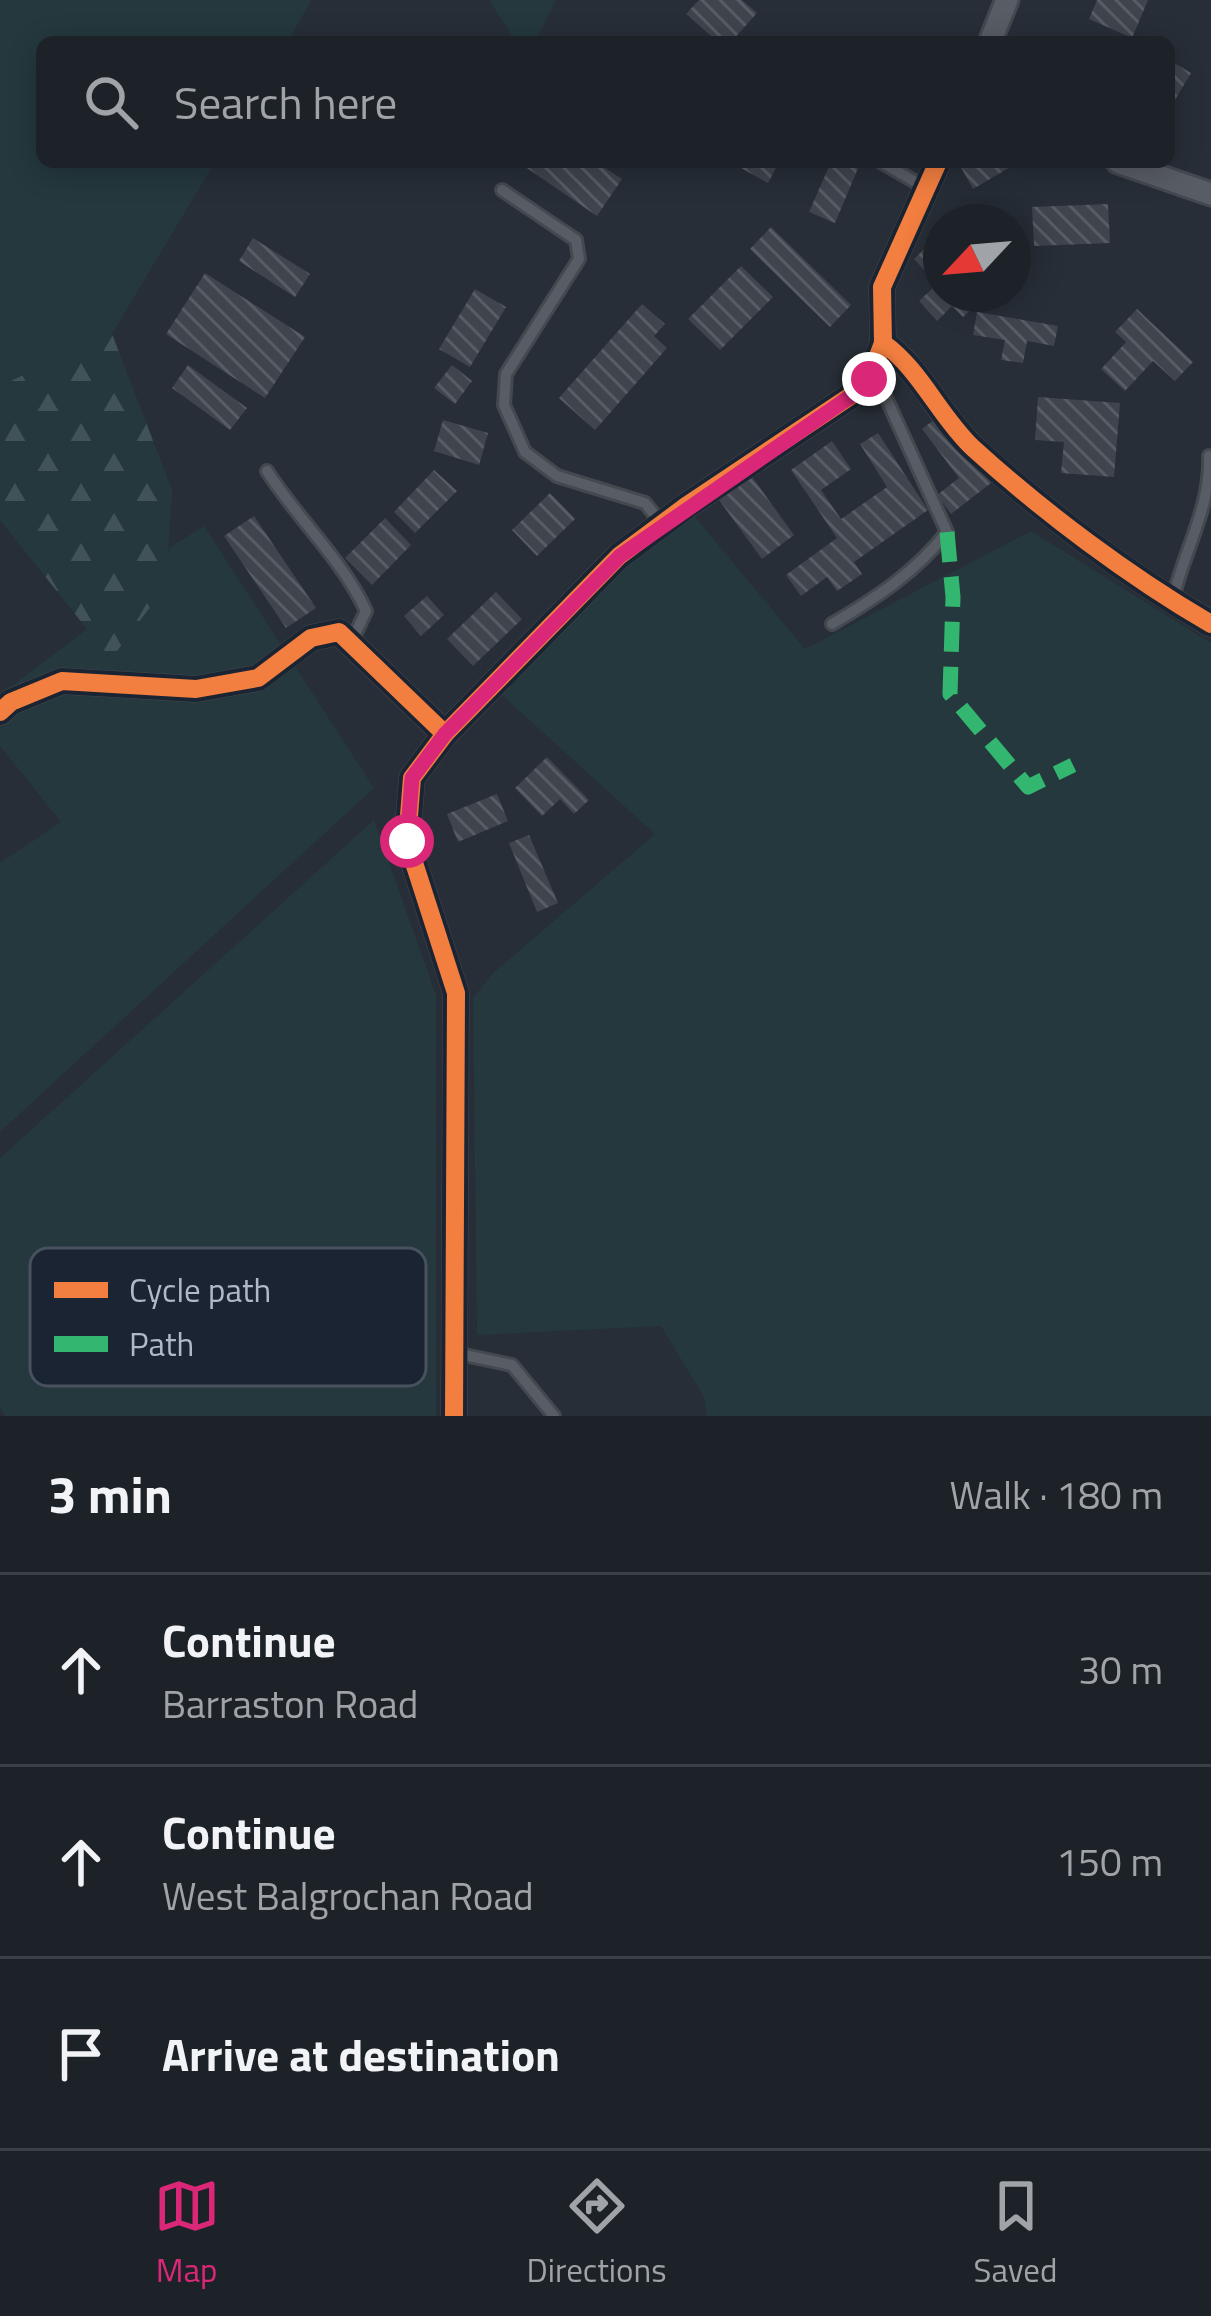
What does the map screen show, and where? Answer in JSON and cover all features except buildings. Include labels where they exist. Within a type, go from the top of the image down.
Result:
[{"type":"street","points":[[992,36],[1007,0]]},
{"type":"street","points":[[454,1416],[456,993],[407,841],[412,778],[445,734],[620,556],[867,385],[883,343],[882,286],[935,168]]},
{"type":"street","points":[[1135,168],[1211,194]]},
{"type":"street","points":[[883,343],[904,358],[970,446],[1062,520],[1211,624]]},
{"type":"street","points":[[0,712],[11,701],[62,681],[196,689],[257,678],[311,638],[339,632],[445,734]]},
{"type":"lane","points":[[891,168],[926,188]]},
{"type":"lane","points":[[502,190],[576,240],[579,259],[506,374],[504,405],[524,452],[557,476],[645,503],[662,524]]},
{"type":"lane","points":[[832,624],[882,595],[929,555],[947,532],[883,391],[869,379]]},
{"type":"lane","points":[[1174,599],[1180,566],[1204,509],[1209,456]]},
{"type":"lane","points":[[268,471],[293,512],[356,589],[366,611],[351,643]]},
{"type":"lane","points":[[454,1353],[512,1365],[554,1416]]},
{"type":"green space","points":[[0,0],[312,0],[291,36],[36,36],[36,168],[211,168],[112,334],[0,386]]},
{"type":"green space","points":[[489,0],[556,0],[538,36],[512,36]]},
{"type":"green space","points":[[112,334],[172,490],[166,586],[111,659],[0,520],[0,386]]},
{"type":"green space","points":[[686,506],[805,649],[1031,531],[1211,643],[1211,1416],[707,1416],[704,1397],[661,1326],[477,1335],[473,998],[493,973],[655,834],[492,686]]},
{"type":"green space","points":[[204,526],[374,788],[0,1132],[0,863],[61,822],[0,746],[0,695],[87,629],[110,658],[165,586],[169,548]]},
{"type":"green space","points":[[374,820],[436,995],[436,1416],[5,1416],[0,1408],[0,1158]]},
{"type":"marked path","points":[[947,532],[953,597],[950,694],[1028,787],[1073,765]]},
{"type":"cycle path","points":[[454,1416],[456,993],[407,841],[412,778],[445,734],[619,556],[867,385],[883,343],[882,287],[935,168]]},
{"type":"cycle path","points":[[883,343],[908,366],[961,435],[1000,472],[1118,564],[1211,624]]},
{"type":"cycle path","points":[[0,712],[11,702],[62,681],[196,689],[258,678],[311,638],[339,632],[445,734]]},
{"type":"route","points":[[407,841],[412,778],[445,734],[620,556],[867,385],[869,379]]}]
